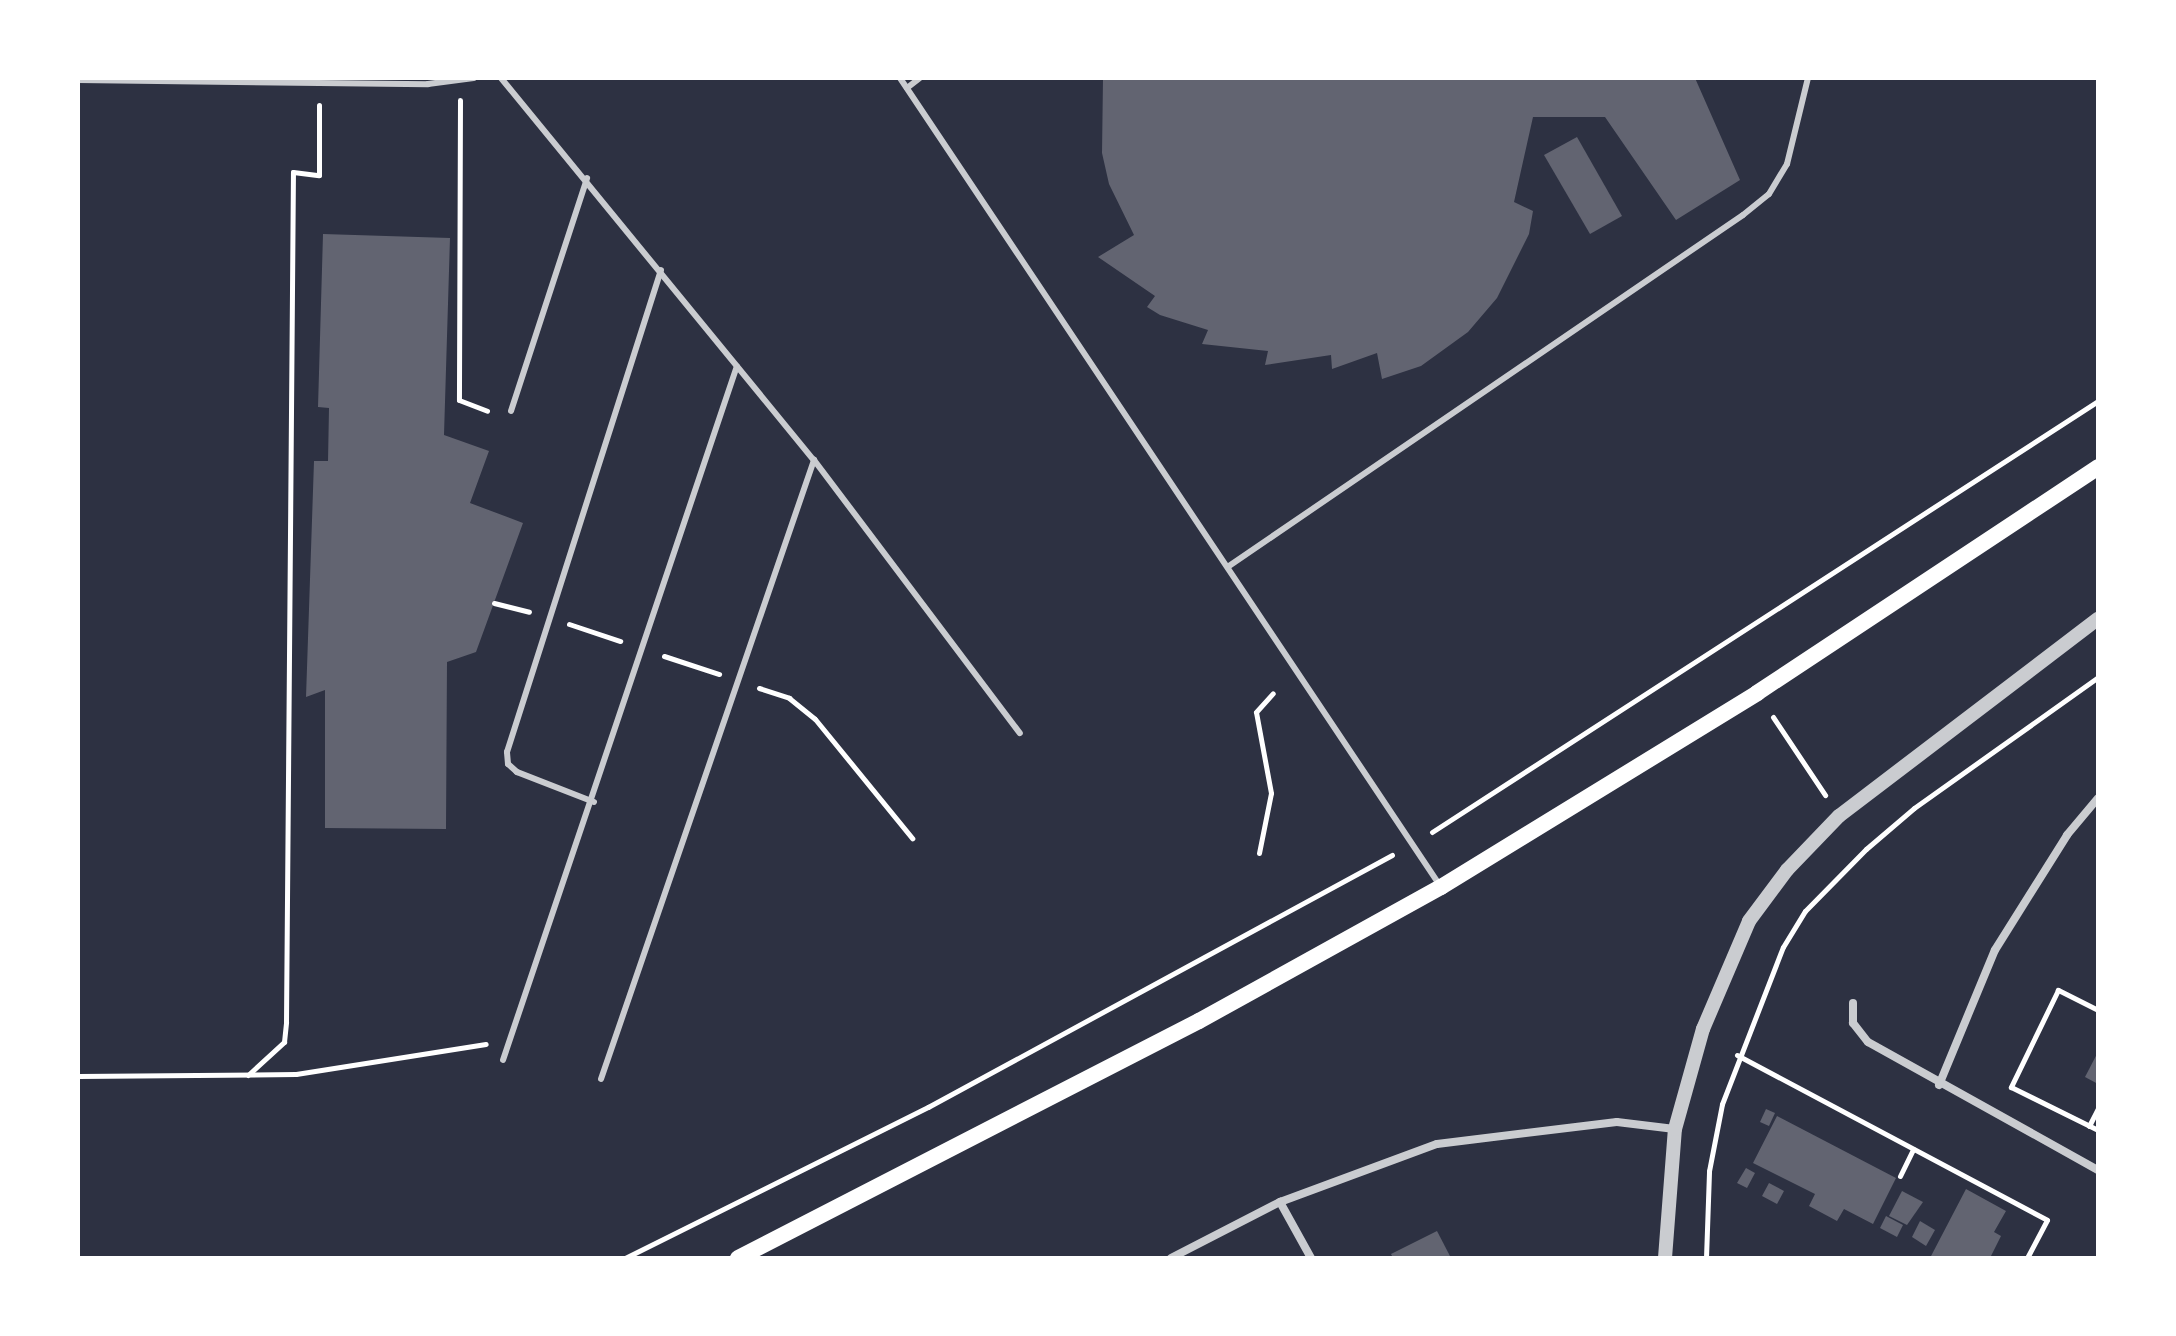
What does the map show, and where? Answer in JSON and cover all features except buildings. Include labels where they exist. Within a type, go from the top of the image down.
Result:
[{"type":"main road","points":[[738,1258],[1105,1070],[1441,887],[1757,693],[2098,467]]},
{"type":"street","points":[[1665,1258],[1675,1129],[1703,1029],[1749,921],[1787,870],[1839,816],[2098,619]]},
{"type":"street","points":[[1939,1085],[1995,950],[2067,835],[2098,798]]},
{"type":"street","points":[[1853,1003],[1853,1023],[1868,1042],[1939,1085],[2098,1170]]},
{"type":"street","points":[[1171,1258],[1280,1202],[1437,1144],[1617,1122],[1675,1129]]},
{"type":"street","points":[[1280,1202],[1311,1258]]},
{"type":"lane","points":[[78,80],[460,83],[474,78]]},
{"type":"lane","points":[[501,78],[587,178],[814,460],[1020,733]]},
{"type":"lane","points":[[900,78],[1441,887]]},
{"type":"lane","points":[[907,88],[920,78]]},
{"type":"lane","points":[[1229,566],[1769,194],[1787,164],[1808,78]]},
{"type":"lane","points":[[511,411],[587,178]]},
{"type":"lane","points":[[594,802],[517,772],[508,764],[507,752],[661,270]]},
{"type":"lane","points":[[503,1060],[594,802],[737,365]]},
{"type":"lane","points":[[601,1079],[814,460]]},
{"type":"path","points":[[248,1075],[272,1057],[284,1042],[286,1022],[293,172],[319,175],[320,82]]},
{"type":"path","points":[[460,83],[459,400],[508,419],[511,411]]},
{"type":"path","points":[[1507,782],[2098,401]]},
{"type":"path","points":[[1706,1258],[1709,1171],[1737,1055],[1783,947],[1829,886],[1914,808],[2098,677]]},
{"type":"path","points":[[1259,853],[1271,793],[1256,712],[1273,693]]},
{"type":"path","points":[[1757,693],[1839,816]]},
{"type":"path","points":[[625,1258],[928,1107],[1315,895]]},
{"type":"path","points":[[2098,1010],[2058,990],[2011,1087],[2098,1130]]},
{"type":"path","points":[[78,1076],[312,1072],[510,1040]]},
{"type":"path","points":[[1737,1055],[2047,1220],[2027,1258]]},
{"type":"path","points":[[2089,1126],[2098,1108]]},
{"type":"path","points":[[1900,1176],[1913,1149]]}]
